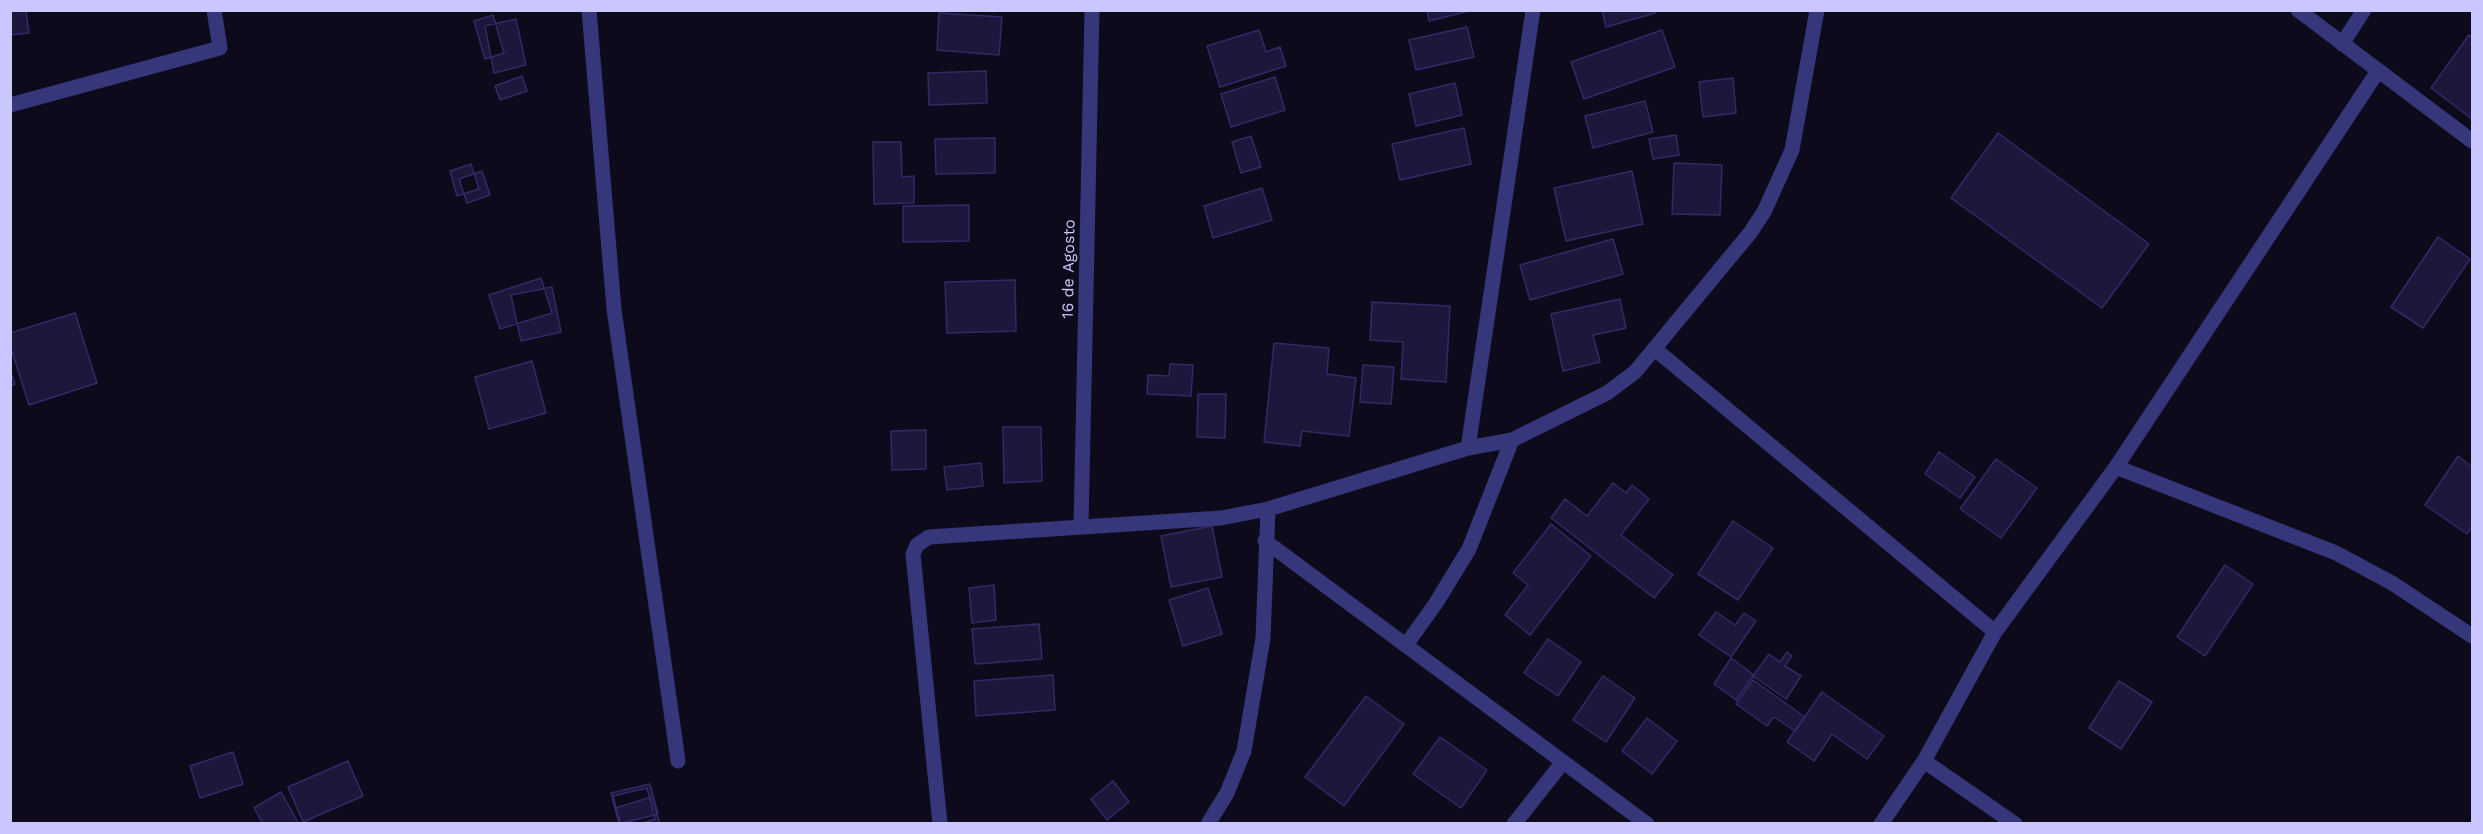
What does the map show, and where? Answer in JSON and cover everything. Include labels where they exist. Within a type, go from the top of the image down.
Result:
[{"type":"street","points":[[10,105],[220,48],[214,10]]},
{"type":"street","points":[[589,10],[614,309],[678,761]]},
{"type":"street","name":"16 de Agosto","points":[[1082,527],[1092,10]]},
{"type":"street","points":[[1468,448],[1533,10]]},
{"type":"street","points":[[940,824],[913,555],[917,545],[929,537],[1221,518],[1268,509],[1468,448],[1512,440],[1607,393],[1635,372],[1656,350],[1750,233],[1764,212],[1792,150],[1817,10]]},
{"type":"street","points":[[2298,10],[2472,141]]},
{"type":"street","points":[[2342,44],[2364,10]]},
{"type":"street","points":[[1881,824],[1924,761],[1995,632],[2116,466],[2379,71]]},
{"type":"street","points":[[1656,350],[1995,632]]},
{"type":"street","points":[[1406,645],[1436,603],[1469,549],[1512,440]]},
{"type":"street","points":[[2116,466],[2336,553],[2392,583],[2472,636]]},
{"type":"street","points":[[1208,824],[1227,793],[1244,751],[1263,638],[1268,509]]},
{"type":"street","points":[[1265,541],[1647,824]]},
{"type":"street","points":[[1924,761],[2015,824]]},
{"type":"street","points":[[1514,824],[1563,762]]},
{"type":"building","points":[[10,10],[26,10],[29,33],[10,35]]},
{"type":"building","points":[[1427,10],[1473,10],[1429,21]]},
{"type":"building","points":[[1602,10],[1655,10],[1655,13],[1606,27]]},
{"type":"building","points":[[939,13],[1002,17],[999,55],[937,50]]},
{"type":"building","points":[[493,15],[504,53],[485,59],[474,21]]},
{"type":"building","points":[[516,19],[526,65],[494,73],[485,26]]},
{"type":"building","points":[[1467,27],[1474,57],[1416,70],[1409,40]]},
{"type":"building","points":[[1259,30],[1266,52],[1280,47],[1286,66],[1220,87],[1207,46]]},
{"type":"building","points":[[1662,30],[1675,67],[1584,99],[1571,62]]},
{"type":"building","points":[[2469,35],[2472,38],[2472,119],[2431,88]]},
{"type":"building","points":[[986,71],[987,103],[929,105],[928,73]]},
{"type":"building","points":[[522,76],[527,91],[500,100],[495,86]]},
{"type":"building","points":[[1275,77],[1285,110],[1231,127],[1221,94]]},
{"type":"building","points":[[1733,78],[1736,113],[1703,117],[1699,82]]},
{"type":"building","points":[[1455,83],[1462,115],[1416,126],[1409,94]]},
{"type":"building","points":[[1645,101],[1653,132],[1593,148],[1585,116]]},
{"type":"building","points":[[1464,128],[1471,164],[1400,180],[1392,144]]},
{"type":"building","points":[[1998,133],[2149,244],[2102,308],[1951,198]]},
{"type":"building","points":[[1676,135],[1679,155],[1653,159],[1649,139]]},
{"type":"building","points":[[1251,136],[1261,167],[1241,173],[1232,142]]},
{"type":"building","points":[[995,138],[995,173],[936,174],[935,139]]},
{"type":"building","points":[[873,142],[901,142],[902,177],[914,176],[914,203],[874,204]]},
{"type":"building","points":[[1674,163],[1722,165],[1720,215],[1672,214]]},
{"type":"building","points":[[471,164],[479,189],[457,196],[450,171]]},
{"type":"building","points":[[482,171],[490,195],[467,203],[459,179]]},
{"type":"building","points":[[1632,171],[1643,224],[1566,241],[1554,188]]},
{"type":"building","points":[[1262,188],[1272,220],[1213,238],[1204,206]]},
{"type":"building","points":[[969,205],[969,241],[903,242],[903,206]]},
{"type":"building","points":[[2438,237],[2470,259],[2423,328],[2391,307]]},
{"type":"building","points":[[1613,239],[1623,274],[1530,300],[1520,265]]},
{"type":"building","points":[[541,278],[552,313],[500,329],[489,295]]},
{"type":"building","points":[[1015,280],[1016,331],[947,333],[945,282]]},
{"type":"building","points":[[552,287],[561,332],[521,341],[511,295]]},
{"type":"building","points":[[1620,299],[1626,328],[1593,335],[1600,362],[1563,371],[1551,314]]},
{"type":"building","points":[[1372,302],[1450,306],[1446,382],[1401,379],[1403,342],[1370,340]]},
{"type":"building","points":[[75,313],[97,383],[29,405],[10,345],[10,333]]},
{"type":"building","points":[[1274,343],[1329,348],[1327,374],[1356,378],[1349,436],[1302,431],[1300,446],[1264,442]]},
{"type":"building","points":[[532,361],[546,413],[489,429],[475,377]]},
{"type":"building","points":[[1170,364],[1193,365],[1191,396],[1147,394],[1148,375],[1169,376]]},
{"type":"building","points":[[1363,365],[1394,367],[1391,404],[1360,402]]},
{"type":"building","points":[[10,370],[15,384],[10,386]]},
{"type":"building","points":[[1198,394],[1226,394],[1225,438],[1197,437]]},
{"type":"building","points":[[1003,427],[1041,427],[1042,481],[1004,483]]},
{"type":"building","points":[[926,430],[926,469],[892,470],[891,431]]},
{"type":"building","points":[[1939,452],[1975,477],[1960,498],[1925,474]]},
{"type":"building","points":[[2458,456],[2472,467],[2472,526],[2467,534],[2425,505]]},
{"type":"building","points":[[1996,459],[2037,488],[2001,538],[1960,509]]},
{"type":"building","points":[[981,463],[983,486],[947,490],[944,467]]},
{"type":"building","points":[[1613,483],[1626,493],[1632,485],[1649,499],[1621,535],[1673,575],[1654,598],[1551,518],[1565,499],[1587,516]]},
{"type":"building","points":[[1733,521],[1773,548],[1738,600],[1698,574]]},
{"type":"building","points":[[1551,524],[1591,556],[1530,635],[1505,615],[1528,585],[1513,573]]},
{"type":"building","points":[[1212,526],[1222,577],[1171,587],[1161,536]]},
{"type":"building","points":[[2225,565],[2253,584],[2205,656],[2177,637]]},
{"type":"building","points":[[994,585],[996,620],[972,623],[969,588]]},
{"type":"building","points":[[1208,588],[1222,634],[1183,646],[1169,600]]},
{"type":"building","points":[[1716,612],[1735,625],[1744,613],[1756,621],[1731,657],[1699,635]]},
{"type":"building","points":[[1039,624],[1042,659],[975,664],[972,629]]},
{"type":"building","points":[[1548,639],[1581,662],[1558,696],[1524,673]]},
{"type":"building","points":[[1787,652],[1792,656],[1785,666],[1801,676],[1786,699],[1753,676],[1769,654],[1780,662]]},
{"type":"building","points":[[1731,658],[1754,675],[1736,700],[1714,684]]},
{"type":"building","points":[[1053,675],[1055,710],[976,716],[974,681]]},
{"type":"building","points":[[1603,676],[1635,698],[1606,742],[1573,720]]},
{"type":"building","points":[[1753,680],[1805,717],[1795,731],[1774,717],[1767,726],[1736,704]]},
{"type":"building","points":[[2119,681],[2152,702],[2121,749],[2089,728]]},
{"type":"building","points":[[1822,692],[1884,736],[1867,759],[1832,734],[1814,761],[1787,742]]},
{"type":"building","points":[[1366,696],[1404,724],[1344,806],[1305,777]]},
{"type":"building","points":[[1647,718],[1677,741],[1652,774],[1622,751]]},
{"type":"building","points":[[1440,737],[1487,770],[1461,808],[1413,774]]},
{"type":"building","points":[[233,752],[243,784],[200,798],[190,766]]},
{"type":"building","points":[[348,761],[363,796],[303,822],[288,787]]},
{"type":"building","points":[[1113,781],[1129,802],[1107,820],[1091,799]]},
{"type":"building","points":[[650,784],[658,814],[619,824],[611,793]]},
{"type":"building","points":[[647,788],[655,819],[640,824],[620,824],[613,796]]},
{"type":"building","points":[[281,792],[299,824],[263,824],[254,808]]},
{"type":"building","points":[[651,797],[660,824],[621,824],[616,808]]}]
